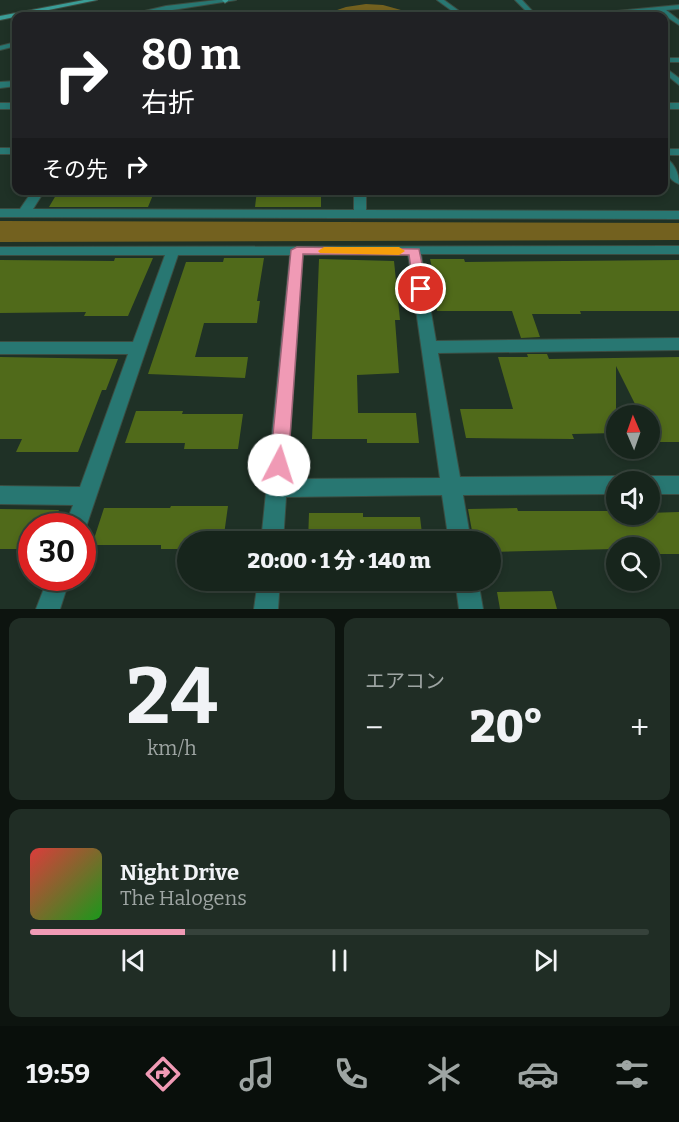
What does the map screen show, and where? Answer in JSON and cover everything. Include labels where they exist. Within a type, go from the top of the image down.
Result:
[{"type":"street","points":[[39,12],[91,0]]},
{"type":"street","points":[[146,12],[233,0]]},
{"type":"street","points":[[440,0],[457,12]]},
{"type":"street","points":[[518,0],[530,12]]},
{"type":"street","points":[[618,4],[633,11]]},
{"type":"street","points":[[626,12],[679,7]]},
{"type":"street","points":[[166,8],[170,12]]},
{"type":"street","points":[[660,9],[664,12]]},
{"type":"street","points":[[668,167],[679,181]]},
{"type":"street","points":[[24,213],[36,195]]},
{"type":"street","points":[[360,195],[360,214]]},
{"type":"street","points":[[0,213],[679,215]]},
{"type":"street","points":[[81,513],[173,250]]},
{"type":"street","points":[[273,531],[297,250]]},
{"type":"street","points":[[0,251],[679,250]]},
{"type":"street","points":[[414,251],[458,531]]},
{"type":"street","points":[[430,346],[679,344]]},
{"type":"street","points":[[0,348],[139,348]]},
{"type":"street","points":[[277,488],[606,485]]},
{"type":"street","points":[[660,485],[679,485]]},
{"type":"street","points":[[0,495],[87,496]]},
{"type":"street","points":[[48,609],[54,591]]},
{"type":"street","points":[[266,609],[268,591]]},
{"type":"street","points":[[468,591],[471,609]]},
{"type":"shaded area","points":[[366,4],[383,5],[401,10],[401,12],[331,12]]},
{"type":"shaded area","points":[[0,221],[679,223],[679,240],[0,242]]},
{"type":"building","points":[[56,195],[153,195],[148,207],[49,207]]},
{"type":"building","points":[[256,195],[321,195],[321,207],[255,207]]},
{"type":"building","points":[[115,258],[153,258],[128,316],[84,316],[86,312],[0,313],[0,260],[114,261]]},
{"type":"building","points":[[224,258],[264,258],[257,301],[260,301],[257,323],[204,323],[195,357],[248,357],[245,378],[148,374],[186,262],[223,262]]},
{"type":"building","points":[[319,259],[394,261],[400,320],[395,320],[399,373],[357,375],[358,413],[416,413],[419,443],[367,443],[367,439],[312,439]]},
{"type":"building","points":[[430,259],[464,259],[465,262],[679,260],[679,311],[580,311],[581,314],[532,314],[540,337],[521,338],[512,311],[437,311],[434,294],[438,294]]},
{"type":"building","points":[[527,354],[547,354],[549,359],[679,357],[679,442],[660,442],[660,405],[636,405],[616,366],[616,405],[606,405],[606,433],[572,434],[574,439],[466,438],[460,409],[513,409],[498,357],[528,357]]},
{"type":"building","points":[[0,357],[118,359],[106,390],[102,390],[78,452],[16,452],[22,439],[0,439]]},
{"type":"building","points":[[136,411],[243,414],[238,449],[184,449],[185,443],[125,443]]},
{"type":"building","points":[[171,506],[228,506],[225,531],[177,531],[177,549],[161,549],[161,545],[96,545],[96,533],[104,508],[170,508]]},
{"type":"building","points":[[0,509],[59,510],[58,513],[18,513],[18,549],[0,549]]},
{"type":"building","points":[[468,509],[606,511],[606,525],[660,525],[660,513],[679,512],[679,554],[660,554],[660,537],[606,537],[606,549],[501,552],[501,531],[472,531]]},
{"type":"building","points":[[309,513],[363,513],[363,517],[420,517],[422,531],[308,531]]},
{"type":"building","points":[[552,591],[557,609],[500,609],[497,592]]},
{"type":"slow traffic","points":[[324,251],[399,251]]},
{"type":"route","points":[[279,465],[297,250],[414,251],[421,289]]}]
